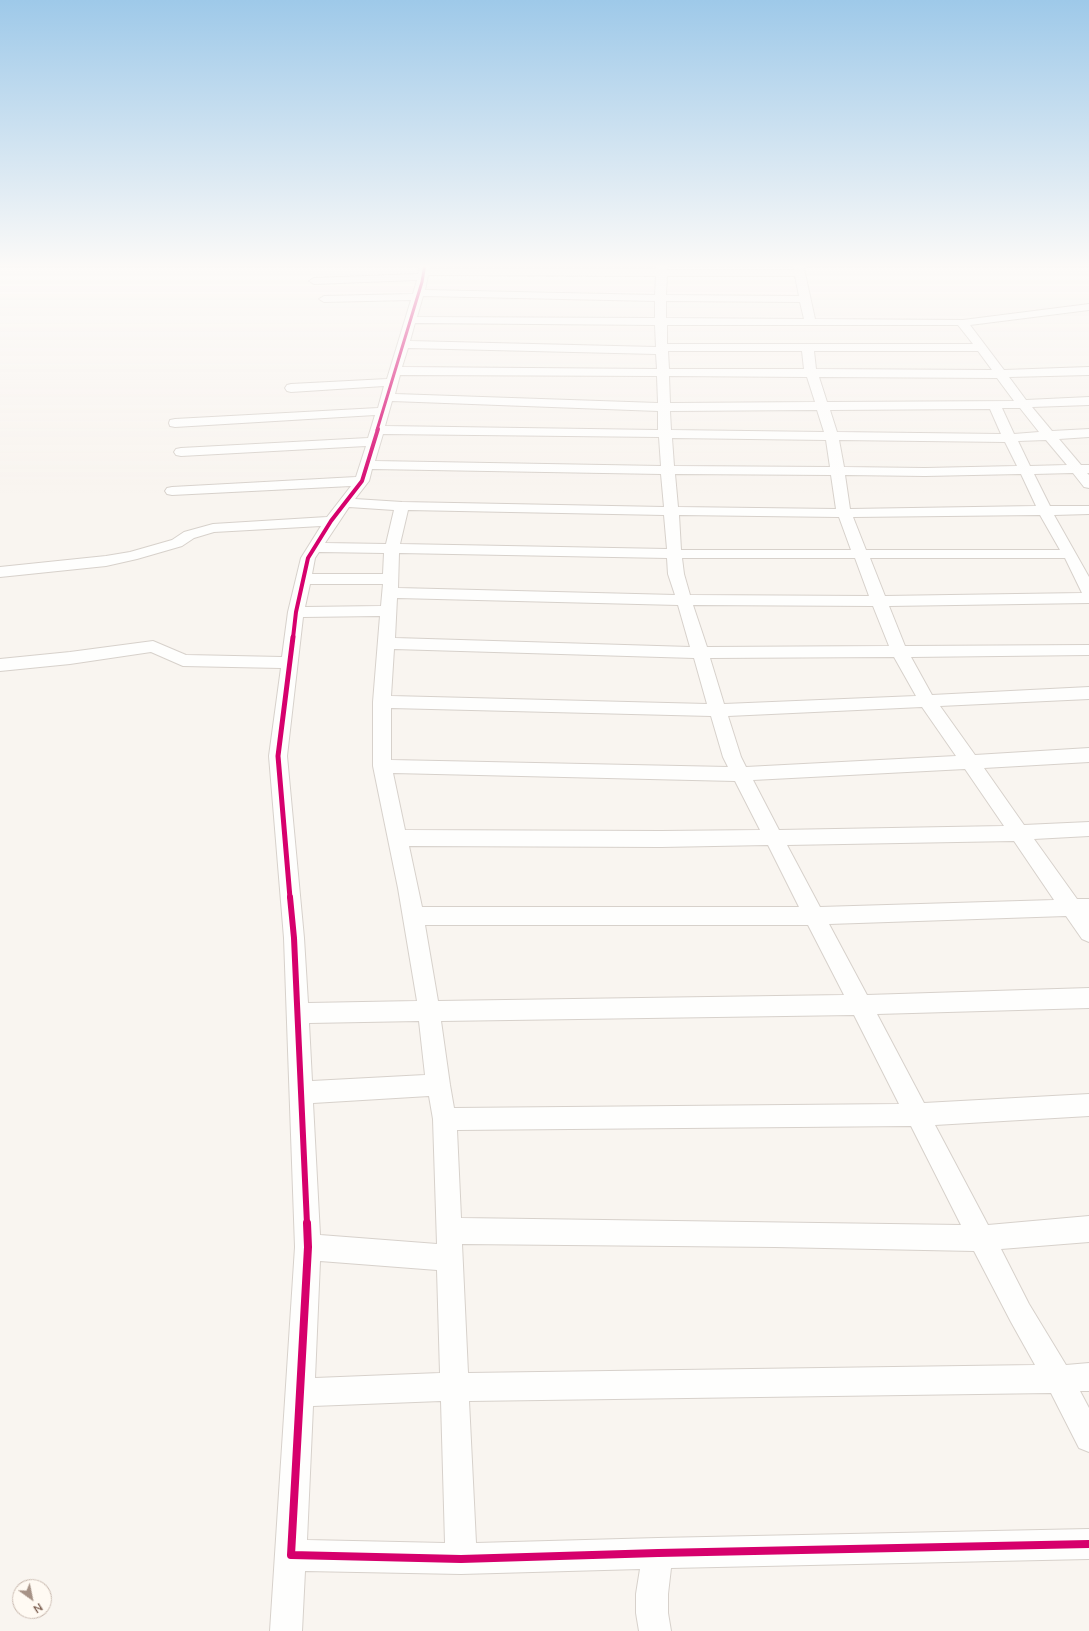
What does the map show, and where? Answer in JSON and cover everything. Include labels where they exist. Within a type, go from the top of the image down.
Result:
[{"type":"street","points":[[286,1631],[301,1392],[308,1247],[294,938],[278,756],[296,612],[308,558],[365,473],[404,340]]},
{"type":"street","points":[[662,340],[665,433],[676,574],[732,757],[1020,1313],[1059,1379],[1089,1438]]},
{"type":"street","points":[[975,340],[1023,404],[1083,469],[1089,484]]},
{"type":"street","points":[[403,344],[662,349],[981,348]]},
{"type":"street","points":[[808,348],[809,365],[832,436],[844,512],[899,651],[927,701],[1018,832],[1080,907],[1089,933]]},
{"type":"street","points":[[175,423],[385,405],[663,371],[1001,374],[1089,371]]},
{"type":"street","points":[[291,388],[385,405],[665,433],[1010,438],[1089,433]]},
{"type":"street","points":[[181,452],[385,405],[664,407],[994,405],[1089,401]]},
{"type":"street","points":[[994,405],[1045,511],[1070,554],[1089,592]]},
{"type":"street","points":[[172,491],[365,473],[668,470],[837,472],[1026,471],[1083,469]]},
{"type":"street","points":[[345,503],[402,506],[671,511],[844,512],[1089,510]]},
{"type":"street","points":[[402,506],[392,549],[382,702],[382,766],[413,916],[429,1010],[438,1084],[445,1119],[461,1559]]},
{"type":"street","points":[[0,572],[106,561],[132,556],[177,544],[190,535],[213,528],[331,522]]},
{"type":"street","points":[[314,547],[674,554],[1070,554]]},
{"type":"street","points":[[303,579],[390,595],[683,600],[880,601],[1089,598]]},
{"type":"street","points":[[296,612],[390,595]]},
{"type":"street","points":[[386,643],[700,654],[1089,650]]},
{"type":"street","points":[[0,664],[70,658],[153,646],[182,660],[290,663]]},
{"type":"street","points":[[382,702],[718,710],[927,701],[1028,694],[1089,693]]},
{"type":"street","points":[[382,766],[741,774],[1089,755]]},
{"type":"street","points":[[397,838],[661,839],[1018,832],[1089,829]]},
{"type":"street","points":[[413,916],[814,916],[1080,907]]},
{"type":"street","points":[[298,1013],[861,1005],[1089,998]]},
{"type":"street","points":[[301,1093],[438,1084]]},
{"type":"street","points":[[445,1119],[918,1115],[1089,1105]]},
{"type":"street","points":[[450,1231],[774,1234],[981,1238],[1089,1229]]},
{"type":"street","points":[[308,1247],[451,1258]]},
{"type":"street","points":[[301,1392],[455,1388],[1059,1379],[1089,1377]]},
{"type":"street","points":[[291,1555],[461,1559],[658,1553],[1089,1544]]},
{"type":"street","points":[[655,1631],[652,1612],[652,1594],[658,1553]]},
{"type":"cycle path","points":[[404,340],[362,481],[331,521],[308,558],[296,612],[278,756],[294,938],[308,1247],[291,1555],[461,1559],[658,1553],[1089,1544]]}]
